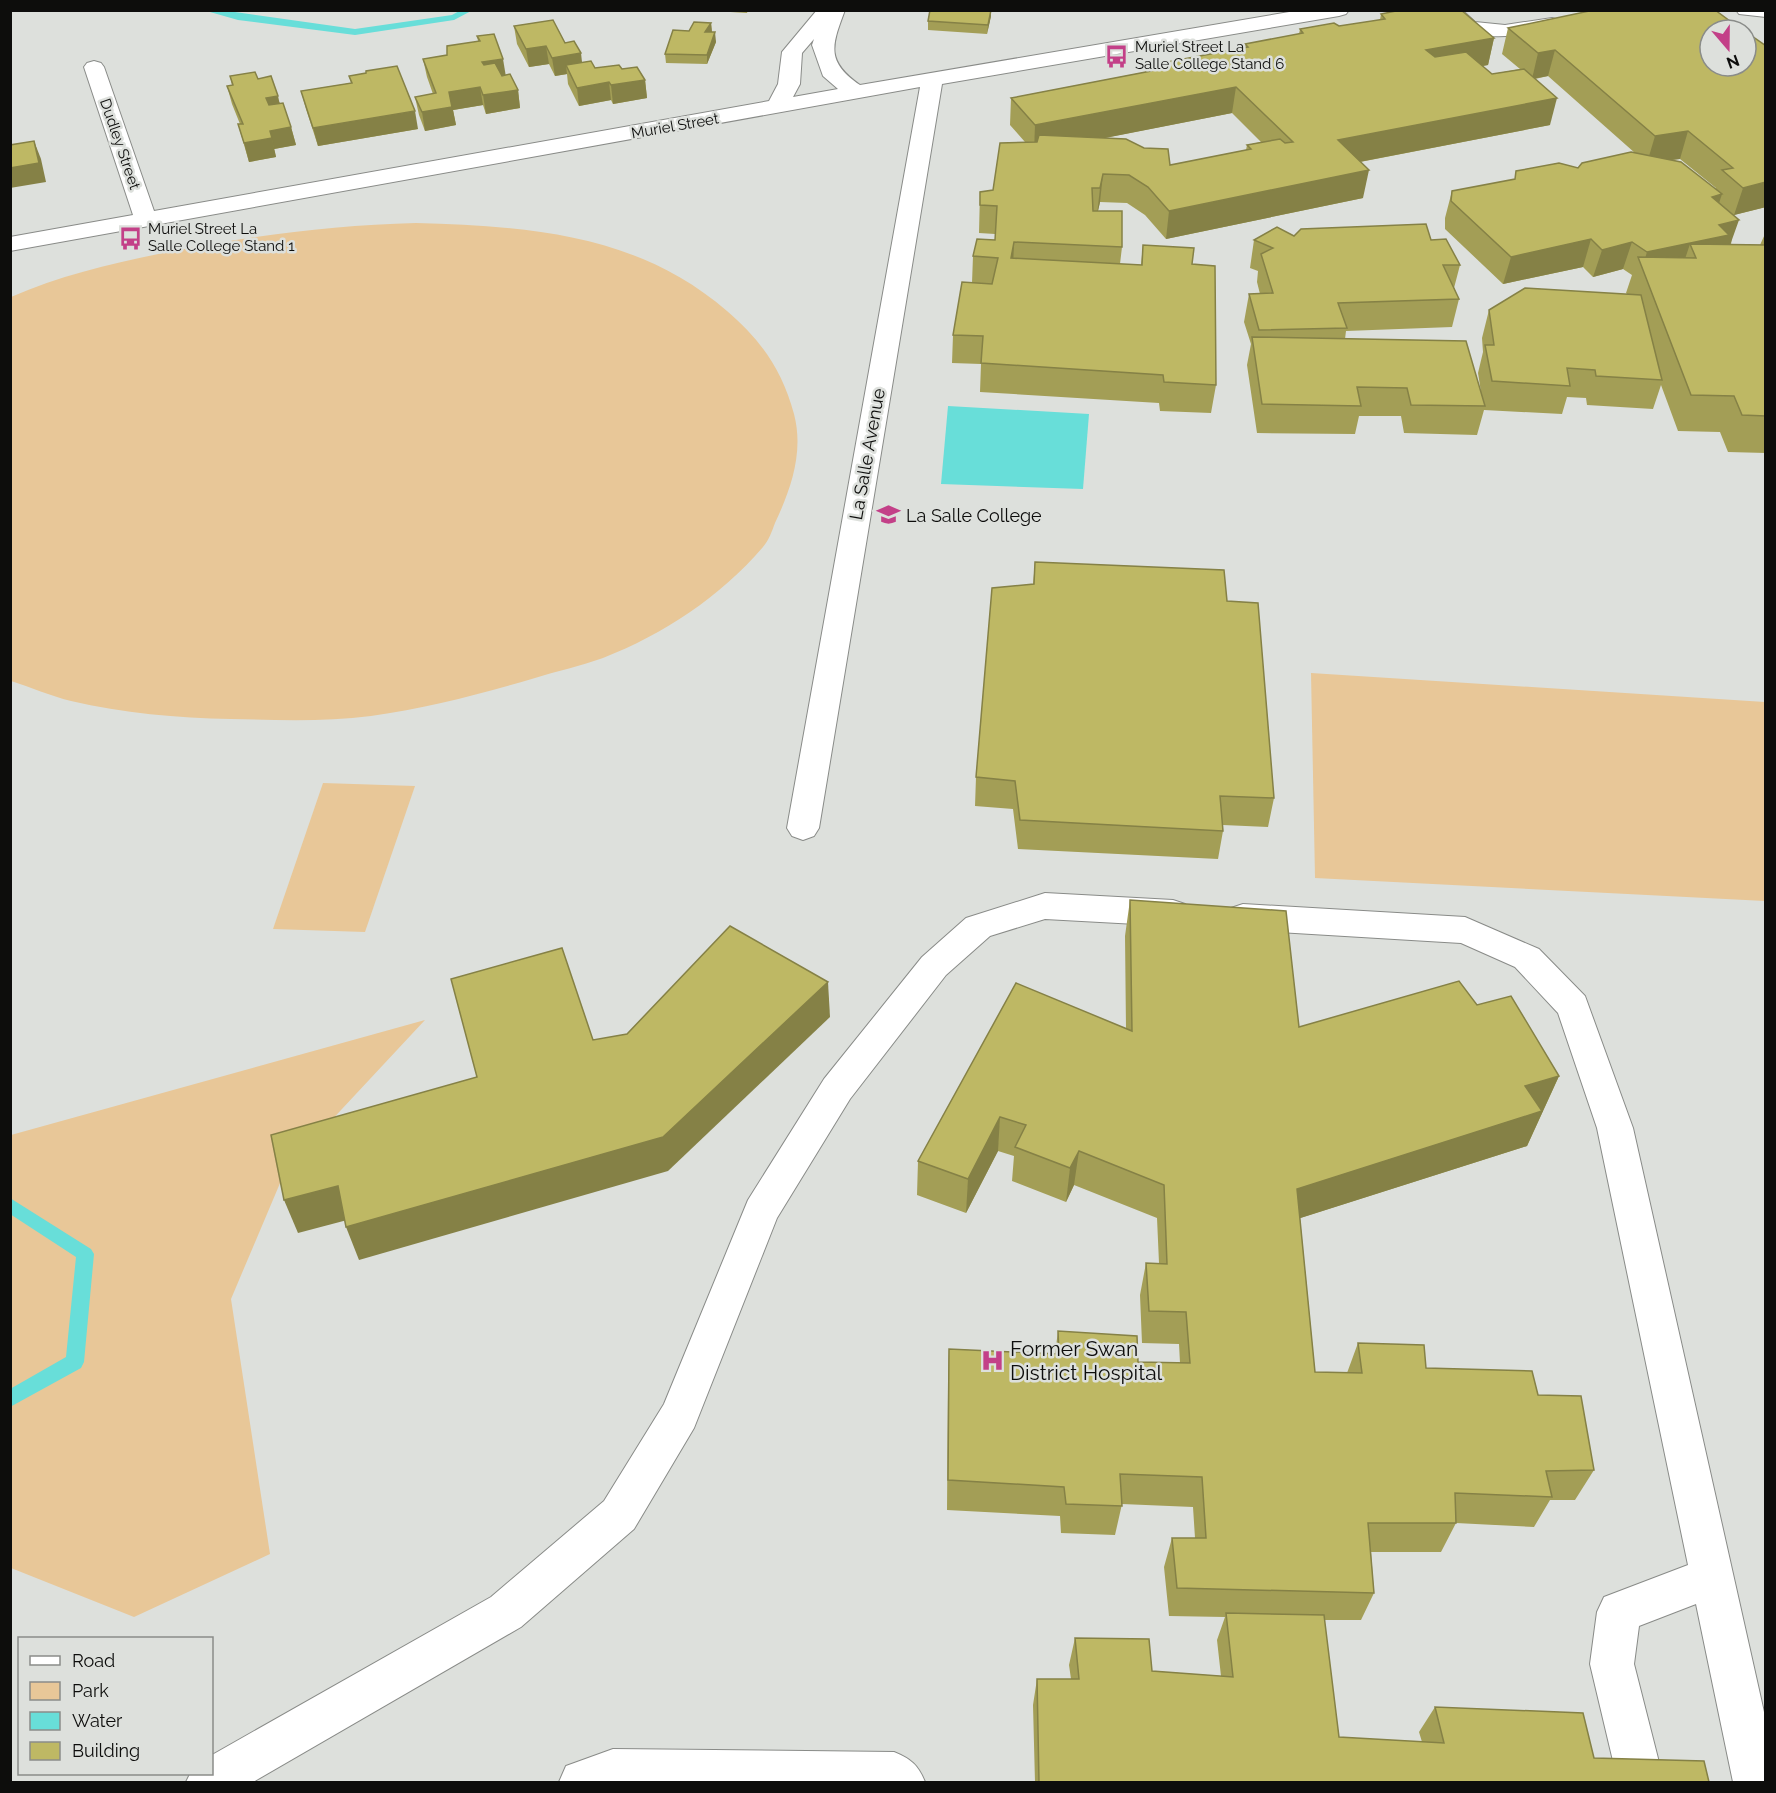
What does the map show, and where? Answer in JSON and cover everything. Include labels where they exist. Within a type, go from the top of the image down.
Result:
[{"type":"street","points":[[776,108],[789,84],[792,52],[828,10]]},
{"type":"street","points":[[835,10],[822,45],[833,76],[856,92]]},
{"type":"street","name":"Muriel Street","points":[[10,244],[856,92],[1315,12],[1339,10]]},
{"type":"street","points":[[1450,10],[1469,27],[1505,31],[1576,21]]},
{"type":"street","points":[[1746,10],[1766,11]]},
{"type":"street","name":"Dudley Street","points":[[94,67],[146,220]]},
{"type":"street","name":"La Salle Avenue","points":[[803,828],[932,80]]},
{"type":"street","points":[[209,1782],[506,1612],[619,1515],[680,1415],[761,1210],[837,1089],[934,966],[978,927],[1045,906],[1465,930],[1527,958],[1573,1006],[1615,1128],[1756,1782]]},
{"type":"street","points":[[1641,1782],[1612,1664],[1619,1612],[1712,1576]]},
{"type":"street","points":[[582,1782],[613,1772],[894,1775],[902,1782]]},
{"type":"green space","points":[[416,223],[500,227],[541,232],[580,239],[619,250],[657,265],[693,285],[739,322],[769,357],[789,398],[797,428],[797,456],[791,484],[763,547],[710,598],[669,626],[626,648],[595,661],[494,690],[392,713],[354,718],[301,720],[170,716],[110,709],[71,701],[11,681],[11,297],[88,270],[199,246],[322,229]]},
{"type":"green space","points":[[1311,673],[1765,702],[1765,901],[1315,878]]},
{"type":"green space","points":[[323,783],[415,786],[365,932],[273,929]]},
{"type":"green space","points":[[425,1020],[286,1169],[231,1299],[270,1554],[134,1617],[11,1568],[11,1135]]},
{"type":"water","points":[[948,406],[1089,414],[1083,489],[941,484]]},
{"type":"building","points":[[930,10],[991,10],[988,25],[928,21]]},
{"type":"building","points":[[1401,10],[1461,10],[1494,38],[1426,50],[1435,57],[1466,52],[1492,74],[1524,69],[1557,98],[1338,140],[1369,170],[1169,211],[1148,187],[1129,175],[1103,174],[1100,188],[1092,188],[1093,211],[1122,211],[1122,247],[1014,242],[1011,258],[1142,265],[1143,245],[1194,248],[1192,264],[1215,266],[1216,385],[1164,382],[1163,375],[981,363],[983,336],[953,335],[962,282],[992,284],[998,258],[973,256],[977,239],[995,240],[997,206],[980,205],[980,192],[993,190],[1000,143],[1037,142],[1039,135],[1126,139],[1144,148],[1168,149],[1170,165],[1251,149],[1247,145],[1280,139],[1285,143],[1293,142],[1236,87],[1035,125],[1011,98],[1151,71],[1146,66],[1248,47],[1245,44],[1303,33],[1300,29],[1334,23],[1339,26],[1385,19],[1381,14]]},
{"type":"building","points":[[1594,10],[1715,10],[1726,18],[1698,18],[1698,78],[1758,78],[1758,40],[1766,46],[1766,182],[1743,188],[1722,170],[1733,168],[1688,131],[1655,136],[1555,50],[1538,53],[1508,28]]},
{"type":"building","points":[[553,20],[565,43],[574,41],[581,53],[552,58],[546,46],[526,49],[514,26]]},
{"type":"building","points":[[694,22],[711,23],[705,32],[715,32],[707,55],[665,54],[673,30],[689,31]]},
{"type":"building","points":[[494,34],[503,59],[482,62],[484,65],[495,63],[502,76],[510,74],[518,90],[483,95],[480,87],[449,92],[452,107],[422,112],[415,97],[436,93],[423,59],[447,55],[447,46],[480,41],[477,36]]},
{"type":"building","points":[[591,61],[595,68],[619,65],[622,69],[637,67],[645,80],[611,85],[609,82],[577,88],[566,65]]},
{"type":"building","points":[[397,66],[415,111],[313,128],[301,91],[352,83],[349,76]]},
{"type":"building","points":[[255,72],[258,79],[271,76],[278,96],[266,98],[269,105],[283,103],[291,127],[270,131],[272,138],[244,143],[238,124],[243,124],[227,86],[233,85],[230,76]]},
{"type":"building","points":[[34,141],[39,163],[10,168],[10,145]]},
{"type":"building","points":[[1631,152],[1681,162],[1722,194],[1712,197],[1739,220],[1719,225],[1729,235],[1647,252],[1632,242],[1602,250],[1591,239],[1511,257],[1451,201],[1452,191],[1515,179],[1516,171],[1559,163],[1578,168],[1582,163]]},
{"type":"building","points":[[1426,224],[1431,240],[1446,239],[1460,265],[1443,265],[1459,299],[1338,303],[1347,328],[1259,330],[1249,294],[1273,293],[1261,254],[1273,248],[1254,240],[1277,227],[1294,236],[1301,229]]},
{"type":"building","points":[[1690,244],[1766,245],[1766,416],[1742,415],[1734,396],[1691,395],[1638,257],[1696,258]]},
{"type":"building","points":[[1525,288],[1641,295],[1662,380],[1596,376],[1595,370],[1567,368],[1570,386],[1492,381],[1485,345],[1494,345],[1489,310]]},
{"type":"building","points":[[1252,337],[1466,341],[1485,406],[1411,405],[1407,388],[1357,387],[1361,406],[1262,404]]},
{"type":"building","points":[[1035,562],[1224,570],[1227,601],[1258,603],[1274,798],[1220,796],[1223,831],[1020,820],[1015,781],[976,777],[992,588],[1034,584]]},
{"type":"building","points":[[1130,900],[1286,911],[1299,1027],[1459,981],[1477,1005],[1511,996],[1559,1076],[1525,1086],[1542,1111],[1297,1189],[1315,1372],[1362,1373],[1358,1343],[1424,1345],[1426,1368],[1532,1371],[1538,1395],[1581,1396],[1594,1470],[1546,1471],[1552,1497],[1455,1493],[1456,1523],[1368,1523],[1374,1593],[1177,1588],[1172,1538],[1206,1538],[1202,1477],[1120,1474],[1122,1506],[1066,1504],[1064,1487],[948,1480],[949,1349],[1059,1354],[1058,1331],[1137,1336],[1138,1362],[1190,1363],[1186,1312],[1149,1311],[1146,1263],[1167,1264],[1164,1185],[1079,1151],[1070,1168],[1015,1147],[1026,1125],[1000,1117],[968,1179],[918,1161],[1016,983],[1132,1031]]},
{"type":"building","points":[[730,926],[828,982],[663,1137],[346,1227],[338,1186],[284,1200],[271,1135],[477,1077],[451,979],[562,948],[593,1040],[627,1034]]},
{"type":"building","points":[[1226,1613],[1324,1615],[1339,1737],[1444,1743],[1435,1707],[1583,1713],[1594,1758],[1704,1761],[1709,1782],[1039,1782],[1037,1679],[1079,1679],[1075,1638],[1149,1639],[1152,1671],[1233,1677]]},
{"type":"waterway","points":[[207,10],[238,17],[355,32],[454,17],[469,10]]},
{"type":"waterway","points":[[10,1205],[85,1254],[75,1362],[10,1399]]},
{"type":"place","name":"Muriel Street La Salle College Stand 6","points":[[1117,56]]},
{"type":"place","name":"Muriel Street La Salle College Stand 1","points":[[130,238]]},
{"type":"place","name":"La Salle College","points":[[888,515]]},
{"type":"place","name":"Former Swan District Hospital","points":[[992,1360]]}]
